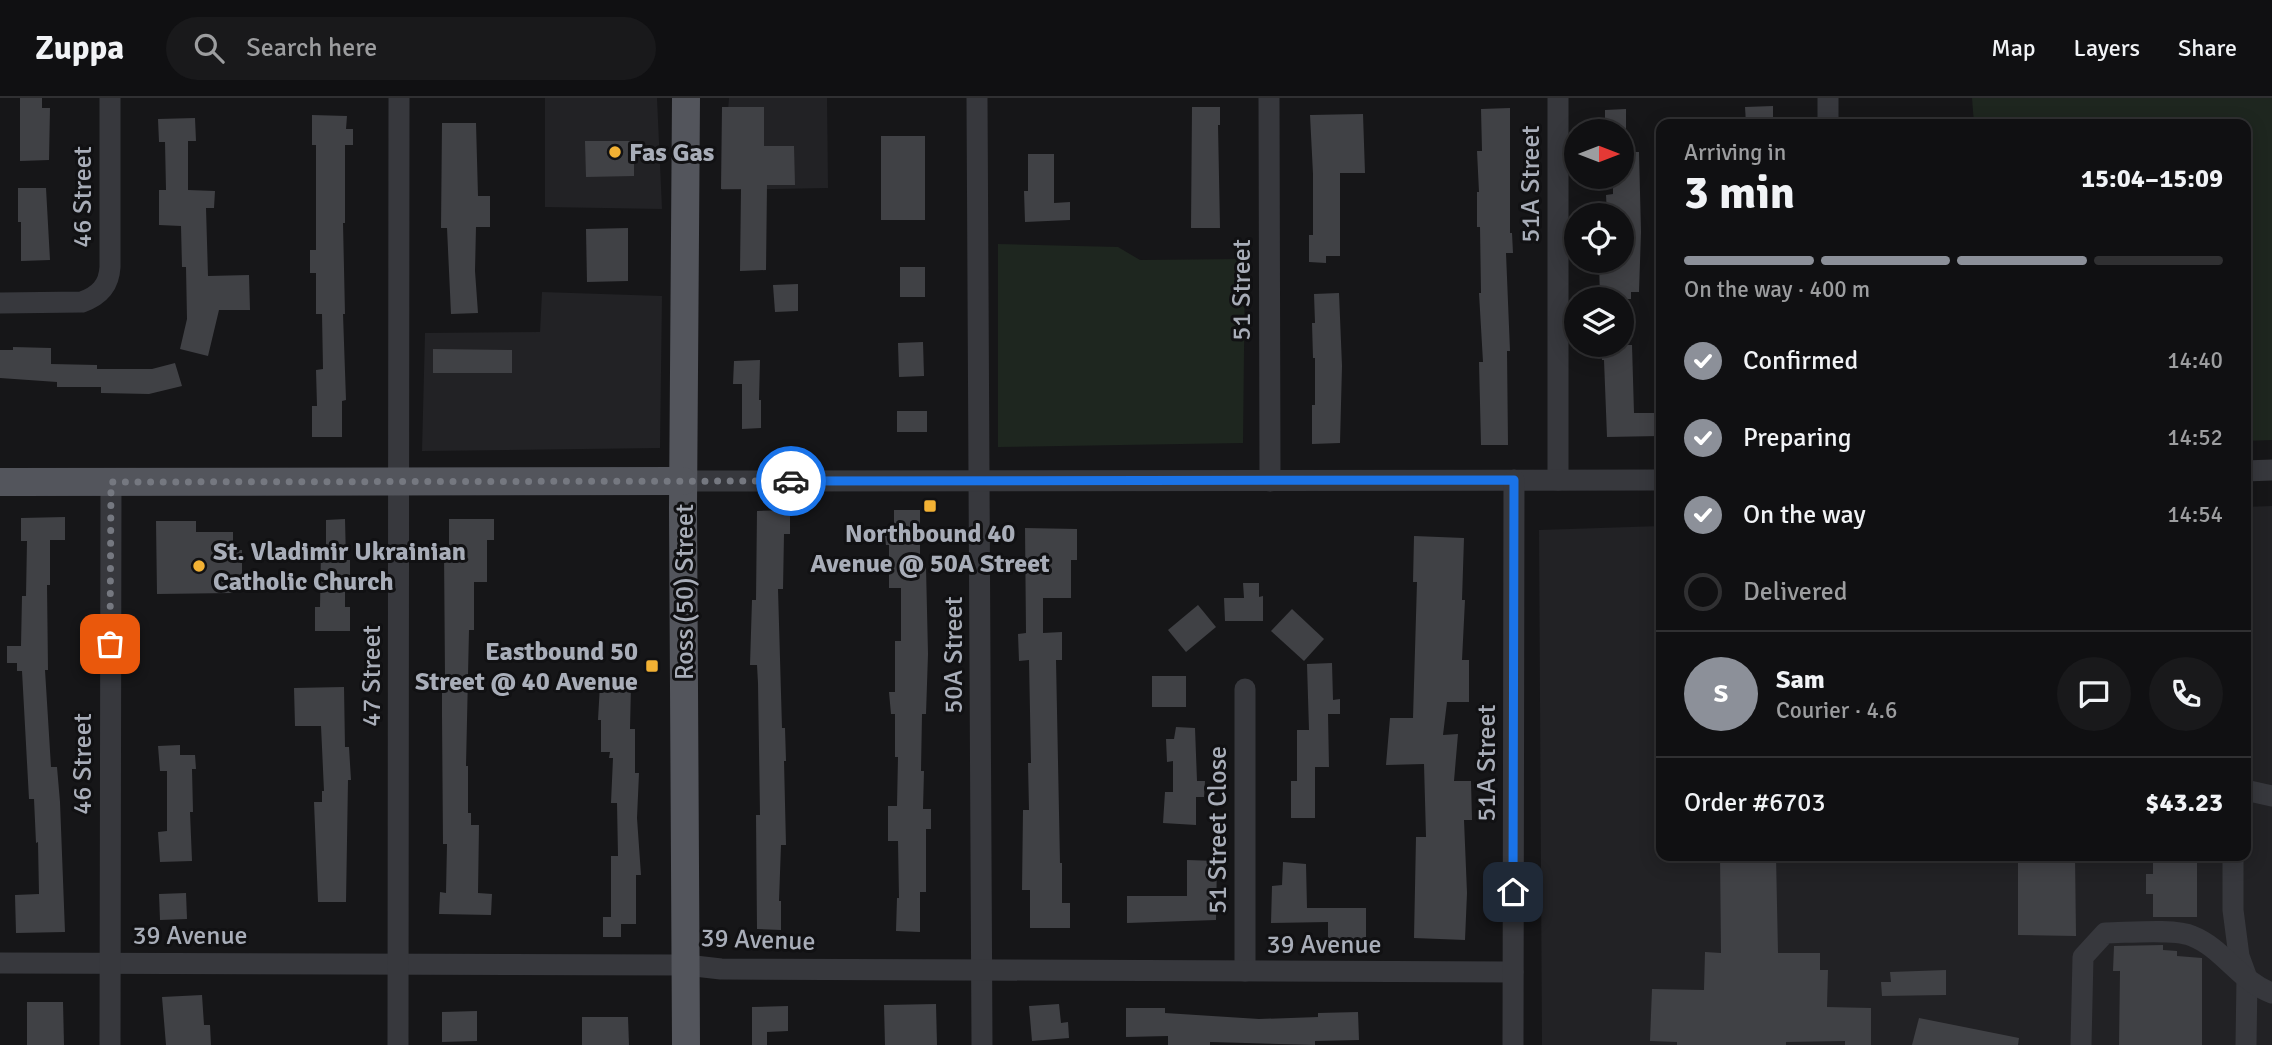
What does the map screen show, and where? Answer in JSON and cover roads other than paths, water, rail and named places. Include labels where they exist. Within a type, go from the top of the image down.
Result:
[{"type":"main road","name":"Ross (50) Street","points":[[686,98],[683,481],[686,1045]]},
{"type":"main road","points":[[0,482],[683,481]]},
{"type":"street","name":"46 Street","points":[[0,303],[82,302],[100,293],[110,278],[110,98]]},
{"type":"street","name":"47 Street","points":[[398,1045],[399,98]]},
{"type":"street","name":"50A Street","points":[[977,98],[982,1045]]},
{"type":"street","name":"51 Street","points":[[1269,98],[1270,481]]},
{"type":"street","name":"51A Street","points":[[1558,98],[1558,480]]},
{"type":"street","points":[[1828,98],[1828,119]]},
{"type":"street","points":[[2251,471],[2272,470]]},
{"type":"street","name":"51A Street","points":[[1513,1045],[1514,480]]},
{"type":"street","points":[[683,481],[1656,480]]},
{"type":"street","name":"46 Street","points":[[110,1045],[111,482]]},
{"type":"street","name":"51 Street Close","points":[[1245,689],[1245,971]]},
{"type":"street","points":[[2251,791],[2272,796]]},
{"type":"street","points":[[2233,861],[2233,910],[2239,956],[2247,978],[2246,1045]]},
{"type":"street","points":[[2081,1045],[2083,957],[2105,933],[2190,934],[2207,944],[2263,990],[2272,993]]},
{"type":"street","name":"39 Avenue","points":[[0,963],[1513,972]]},
{"type":"place","name":"Fas Gas","points":[[615,152]]},
{"type":"place","name":"Northbound 40 Avenue @ 50A Street","points":[[930,506]]},
{"type":"place","name":"St. Vladimir Ukrainian Catholic Church","points":[[199,566]]},
{"type":"place","name":"Eastbound 50 Street @ 40 Avenue","points":[[652,666]]}]
